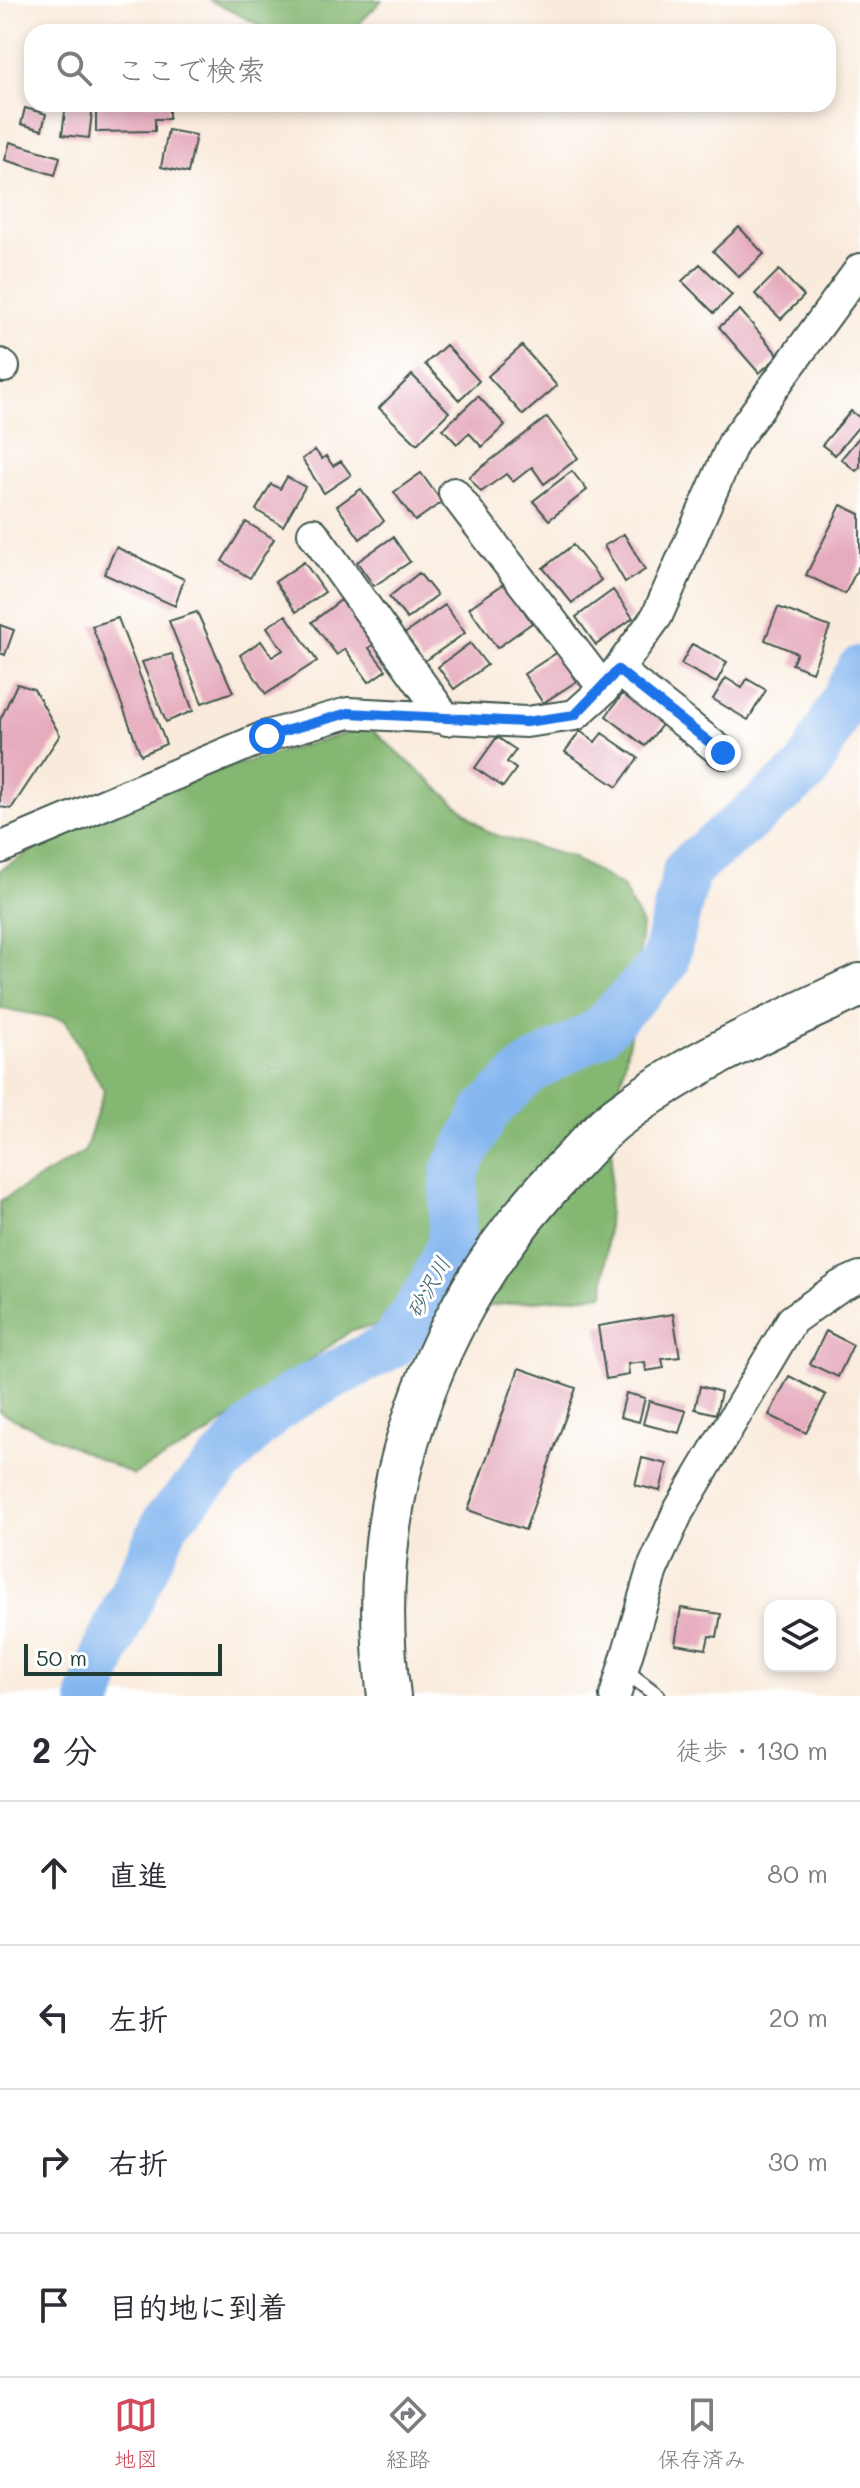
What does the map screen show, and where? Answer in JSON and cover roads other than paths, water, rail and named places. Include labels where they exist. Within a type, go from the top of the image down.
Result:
[{"type":"street","points":[[0,848],[267,736],[348,713],[526,722],[575,715],[611,680],[657,616],[733,443],[860,269]]},
{"type":"street","points":[[454,493],[611,680],[723,753]]},
{"type":"street","points":[[313,533],[447,720]]},
{"type":"street","points":[[389,1696],[381,1609],[386,1541],[403,1453],[437,1352],[481,1272],[536,1199],[614,1119],[715,1054],[860,985]]},
{"type":"street","points":[[619,1683],[652,1570],[678,1512],[792,1320],[840,1286],[860,1277]]},
{"type":"lane","points":[[619,1683],[658,1696]]},
{"type":"waterway","name":"砂沢川","points":[[91,1696],[108,1646],[167,1520],[254,1428],[288,1399],[395,1343],[431,1287],[451,1243],[455,1171],[487,1110],[529,1070],[599,1032],[664,964],[687,869],[807,770],[860,670]]}]
